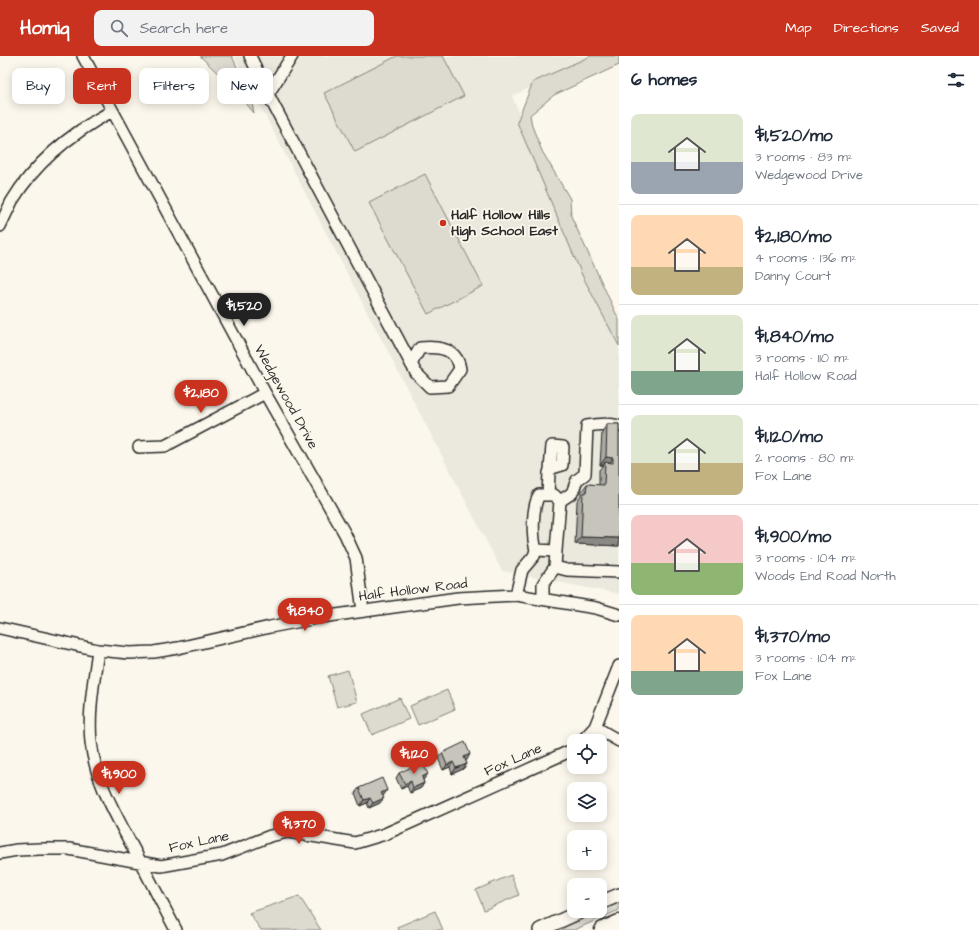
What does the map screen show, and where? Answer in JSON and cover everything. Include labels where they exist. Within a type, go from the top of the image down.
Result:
[{"type":"highway","points":[[603,930],[619,923]]},
{"type":"main road","points":[[607,900],[619,895]]},
{"type":"main road","points":[[540,930],[567,918]]},
{"type":"street","name":"Wedgewood Drive","points":[[83,56],[265,392],[345,534],[356,558],[363,611]]},
{"type":"street","points":[[250,56],[256,68]]},
{"type":"street","points":[[273,86],[292,56]]},
{"type":"street","points":[[273,103],[411,364],[416,373],[430,387],[448,386],[460,369],[459,361],[448,349],[430,347],[420,348],[411,364]]},
{"type":"street","points":[[0,226],[12,201],[33,172],[47,157],[76,133],[112,111]]},
{"type":"street","points":[[139,447],[165,446],[265,392]]},
{"type":"street","points":[[560,501],[572,493],[578,480],[585,474],[587,426],[598,424],[613,424],[619,426]]},
{"type":"street","points":[[548,495],[550,470]]},
{"type":"street","points":[[516,595],[522,570],[534,556],[536,550],[533,541],[536,501],[539,495],[554,495],[560,501],[555,567],[543,584],[542,599]]},
{"type":"street","points":[[536,550],[556,551]]},
{"type":"street","points":[[555,567],[567,570],[619,572]]},
{"type":"street","name":"Half Hollow Road","points":[[0,628],[98,650],[129,653],[154,652],[322,617],[458,598],[516,595],[596,608],[619,615]]},
{"type":"street","points":[[98,650],[91,711],[91,741],[96,766],[104,791],[176,930]]},
{"type":"street","points":[[588,734],[595,727],[619,666]]},
{"type":"street","points":[[595,727],[619,741]]},
{"type":"street","name":"Fox Lane","points":[[0,853],[32,849],[69,849],[161,866],[222,855],[270,836],[288,832],[356,843],[385,834],[567,752]]},
{"type":"shaded area","points":[[200,56],[232,56],[237,68],[217,68],[217,73]]},
{"type":"shaded area","name":"Half Hollow Hills High School East","points":[[234,56],[602,56],[512,96],[619,349],[619,594],[502,571],[259,104],[273,104],[273,68],[240,68]]},
{"type":"shaded area","points":[[397,56],[443,56],[464,96],[355,152],[324,93]]},
{"type":"shaded area","points":[[591,56],[619,56],[619,65],[554,95],[530,115],[532,126],[542,151],[570,199],[571,216],[619,320],[619,346],[582,275],[517,122],[533,82]]},
{"type":"shaded area","points":[[247,104],[252,104],[254,113]]},
{"type":"shaded area","points":[[425,174],[483,286],[428,314],[369,203]]},
{"type":"shaded area","points":[[348,670],[357,702],[337,707],[328,676]]},
{"type":"shaded area","points":[[447,690],[455,709],[418,725],[410,706]]},
{"type":"shaded area","points":[[400,698],[409,719],[372,735],[363,714]]},
{"type":"shaded area","points":[[511,875],[519,895],[484,910],[476,890]]},
{"type":"shaded area","points":[[299,896],[321,930],[261,930],[249,913]]},
{"type":"shaded area","points":[[619,901],[619,910],[607,915],[607,906]]},
{"type":"shaded area","points":[[435,911],[443,930],[398,930],[397,927]]},
{"type":"shaded area","points":[[580,918],[601,918],[574,930],[553,930]]},
{"type":"building","points":[[607,424],[619,424],[619,538],[581,537],[583,493],[586,493],[587,484],[604,485],[605,462],[613,463],[613,458],[606,457]]},
{"type":"building","points":[[465,742],[470,754],[464,757],[467,764],[456,768],[453,762],[447,765],[442,753]]},
{"type":"building","points":[[422,762],[428,774],[422,777],[424,783],[413,788],[411,781],[405,784],[399,773]]},
{"type":"building","points":[[382,778],[387,790],[381,793],[384,798],[373,803],[370,798],[364,800],[359,788]]},
{"type":"place","name":"Half Hollow Hills High School East","points":[[443,223]]}]
